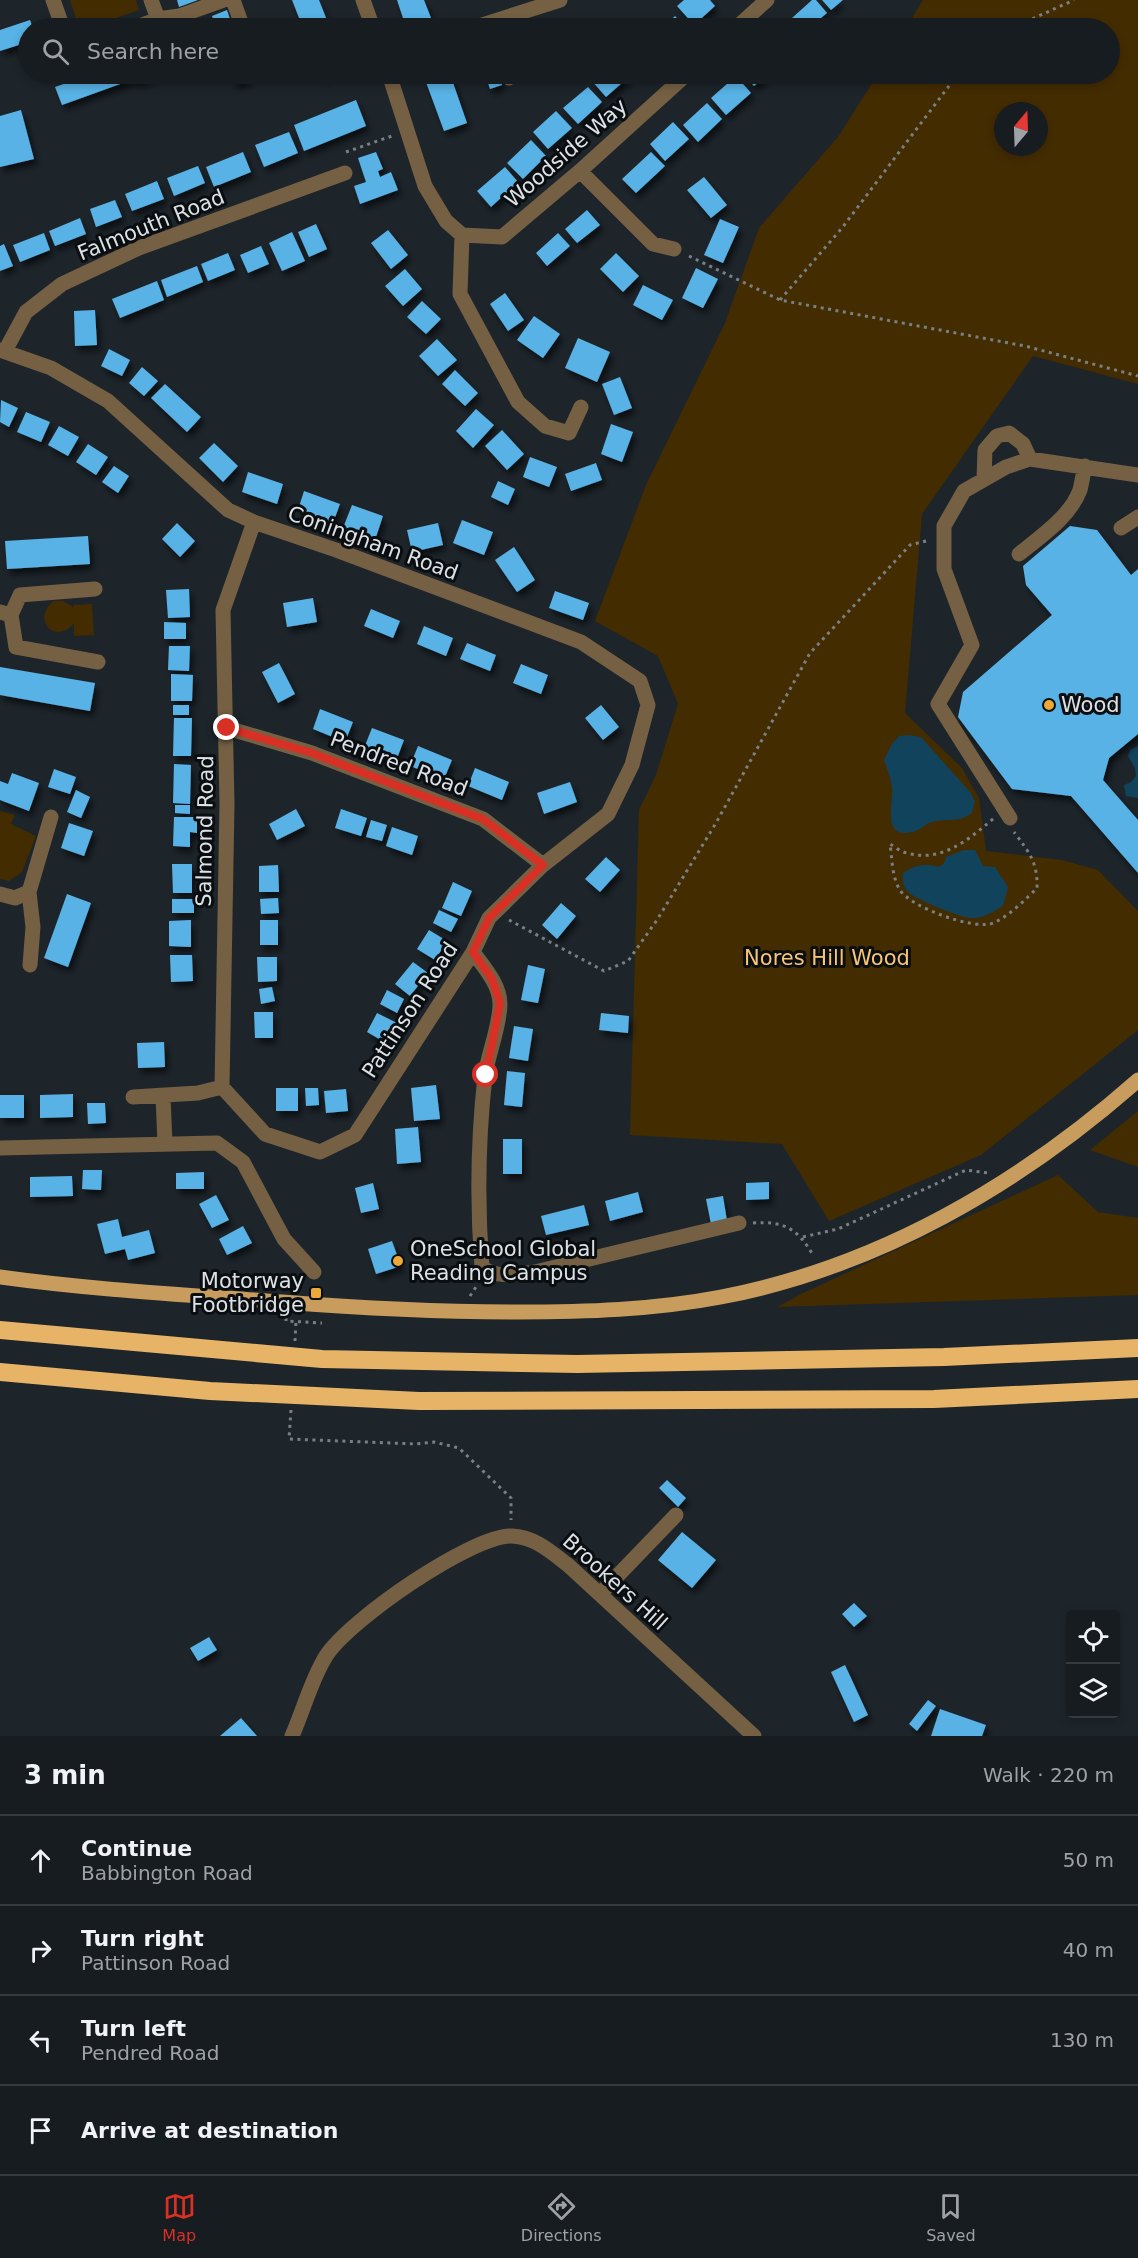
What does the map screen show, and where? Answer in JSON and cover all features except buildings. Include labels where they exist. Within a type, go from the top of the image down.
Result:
[{"type":"highway","points":[[0,1330],[322,1359],[566,1364],[944,1357],[1138,1348]]},
{"type":"highway","points":[[0,1372],[210,1391],[419,1401],[934,1399],[1138,1389]]},
{"type":"main road","points":[[0,1277],[200,1297],[465,1312],[623,1310],[718,1298],[771,1286],[822,1270],[913,1233],[977,1198],[1048,1153],[1138,1080]]},
{"type":"street","points":[[53,0],[59,18]]},
{"type":"street","points":[[151,0],[158,18]]},
{"type":"street","points":[[163,18],[224,0]]},
{"type":"street","points":[[233,0],[239,18]]},
{"type":"street","points":[[363,0],[369,18]]},
{"type":"street","points":[[512,18],[560,0]]},
{"type":"street","points":[[747,18],[767,0]]},
{"type":"street","points":[[392,84],[425,186],[446,221],[462,235],[460,294],[518,402],[545,426],[569,433],[581,407]]},
{"type":"street","name":"Woodside Way","points":[[462,235],[502,237],[580,171],[676,84]]},
{"type":"street","points":[[580,171],[653,244],[674,249]]},
{"type":"street","name":"Falmouth Road","points":[[2,351],[26,312],[62,284],[139,248],[345,173]]},
{"type":"street","name":"Coningham Road","points":[[2,351],[51,368],[108,401],[228,510],[254,522],[336,550],[581,642],[640,681],[648,705],[632,765],[615,799]]},
{"type":"street","points":[[984,479],[985,450],[997,436],[1009,433],[1023,444],[1030,459]]},
{"type":"street","points":[[1007,814],[938,704],[972,645],[944,569],[944,526],[964,491],[1006,466],[1030,459],[1138,475]]},
{"type":"street","points":[[1019,554],[1051,528],[1067,510],[1079,491],[1085,466]]},
{"type":"street","points":[[1121,528],[1138,517]]},
{"type":"street","name":"Salmond Road","points":[[222,1087],[227,728],[223,610],[254,522]]},
{"type":"street","points":[[95,589],[20,595],[5,614],[16,647],[98,662]]},
{"type":"street","name":"Pendred Road","points":[[227,728],[312,753],[483,819],[543,865]]},
{"type":"street","name":"Pattinson Road","points":[[222,1087],[265,1134],[320,1152],[355,1135],[473,952],[489,918],[543,865],[608,814],[615,799]]},
{"type":"street","points":[[30,965],[33,927],[29,892],[51,817]]},
{"type":"street","points":[[0,894],[15,897],[29,892]]},
{"type":"street","points":[[473,952],[492,979],[500,1003],[486,1075],[478,1190],[482,1267],[488,1272],[503,1275],[535,1272],[740,1223]]},
{"type":"street","points":[[133,1097],[198,1093],[222,1087]]},
{"type":"street","points":[[163,1096],[165,1144]]},
{"type":"street","points":[[0,1148],[217,1143],[243,1162],[284,1239],[314,1272]]},
{"type":"street","points":[[600,1594],[676,1515]]},
{"type":"street","name":"Brookers Hill","points":[[292,1736],[316,1673],[327,1653],[346,1634],[388,1599],[456,1556],[498,1537],[526,1538],[541,1545],[568,1564],[754,1736]]},
{"type":"path","points":[[1034,18],[1074,0]]},
{"type":"path","points":[[780,300],[842,228],[950,84]]},
{"type":"path","points":[[346,152],[395,135]]},
{"type":"path","points":[[674,249],[780,300],[1024,346],[1138,376]]},
{"type":"path","points":[[495,912],[604,971],[628,961],[657,920],[716,823],[810,653],[910,545],[944,536]]},
{"type":"path","points":[[1007,814],[1014,832],[1029,852],[1038,872],[1037,888],[1025,901],[992,924],[962,922],[922,908],[900,891],[890,844],[907,853],[939,855],[1007,814]]},
{"type":"path","points":[[803,1238],[838,1229],[966,1170],[996,1174]]},
{"type":"path","points":[[740,1223],[772,1222],[787,1228],[803,1238],[822,1270]]},
{"type":"path","points":[[465,1302],[488,1272]]},
{"type":"path","points":[[244,1278],[288,1282]]},
{"type":"path","points":[[286,1321],[296,1322]]},
{"type":"path","points":[[289,1439],[416,1444],[434,1442],[459,1448],[511,1498],[511,1519]]},
{"type":"green space","points":[[70,0],[136,0],[139,10],[116,18],[76,18]]},
{"type":"green space","name":"Nores Hill Wood","points":[[923,0],[1138,0],[1138,384],[1033,356],[922,514],[905,713],[962,768],[979,798],[986,851],[1062,860],[1098,870],[1138,911],[1138,1030],[981,1155],[829,1221],[782,1144],[630,1135],[639,810],[656,775],[678,704],[658,656],[595,621],[646,485],[725,323],[759,228],[838,137],[872,84],[1120,84],[1120,18],[912,18]]},
{"type":"green space","points":[[54,601],[63,601],[73,608],[74,605],[92,604],[94,635],[74,636],[74,623],[60,632],[48,627],[44,615]]},
{"type":"green space","points":[[0,811],[15,815],[11,824],[36,836],[22,872],[9,881],[0,879]]},
{"type":"green space","points":[[1138,1111],[1138,1167],[1090,1150]]},
{"type":"green space","points":[[1058,1175],[1098,1212],[1138,1218],[1138,1295],[777,1307],[801,1294]]},
{"type":"water","points":[[899,736],[921,737],[971,793],[975,802],[972,813],[958,819],[932,822],[915,831],[902,833],[896,830],[891,818],[891,784],[884,760]]},
{"type":"water","points":[[1138,746],[1138,798],[1126,796],[1124,785],[1136,776],[1135,768],[1128,756],[1130,750]]},
{"type":"water","points":[[964,850],[975,850],[983,866],[995,867],[1008,887],[1003,906],[988,914],[972,918],[948,912],[907,891],[903,882],[903,873],[920,866],[939,867],[944,863],[946,857]]},
{"type":"place","name":"Wood","points":[[1049,705]]},
{"type":"place","name":"OneSchool Global Reading Campus","points":[[398,1261]]},
{"type":"place","name":"Motorway Footbridge","points":[[316,1293]]},
{"type":"route","points":[[227,728],[312,753],[483,819],[543,865],[489,918],[473,952],[492,979],[500,1003],[486,1075]]}]
